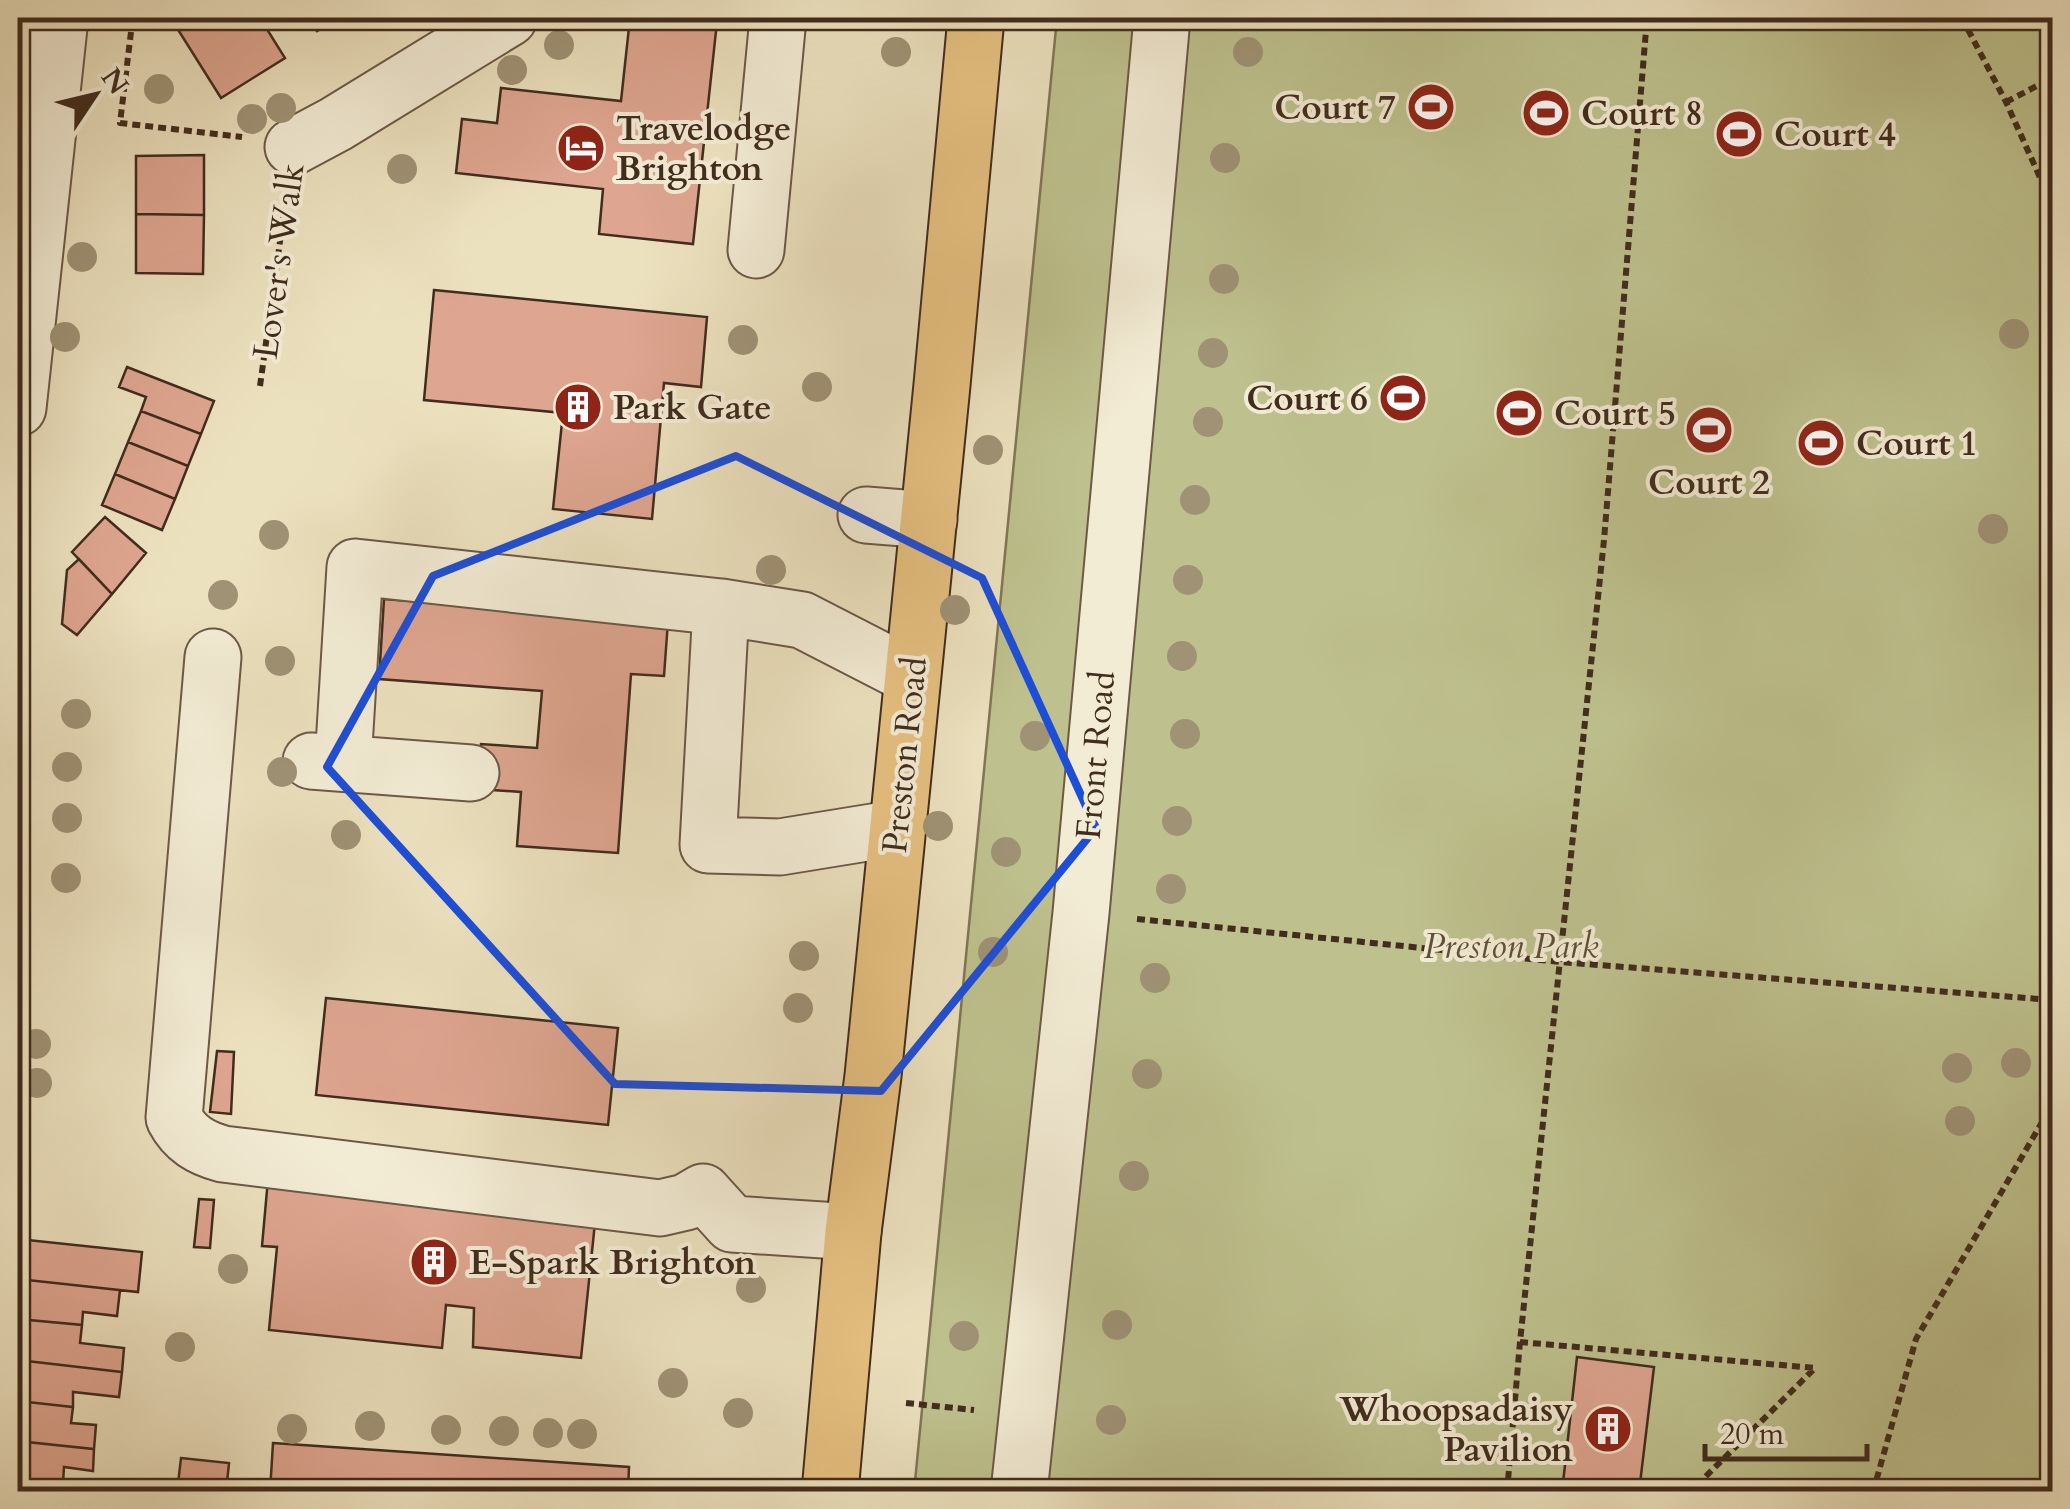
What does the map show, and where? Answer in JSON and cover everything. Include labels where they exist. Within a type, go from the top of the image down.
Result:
[{"type":"highway","name":"Preston Road","points":[[830,1492],[976,18]]},
{"type":"street","points":[[18,408],[34,91],[60,18]]},
{"type":"street","name":"Lover's Walk","points":[[269,143],[336,124],[510,18]]},
{"type":"street","points":[[756,250],[778,18]]},
{"type":"street","name":"Front Road","points":[[1019,1492],[1081,913],[1162,18]]},
{"type":"street","points":[[866,515],[928,520]]},
{"type":"street","points":[[471,772],[327,762],[355,567],[720,607],[802,620],[912,676]]},
{"type":"street","points":[[720,607],[708,845],[780,847],[897,828]]},
{"type":"street","points":[[212,658],[174,1118],[186,1137],[223,1154],[660,1208],[686,1202],[703,1192],[732,1224],[853,1232]]},
{"type":"path","points":[[1507,1492],[1602,559],[1647,18]]},
{"type":"path","points":[[1962,18],[2006,102],[2052,204]]},
{"type":"path","points":[[131,32],[120,123],[269,143]]},
{"type":"path","points":[[2006,102],[2052,78]]},
{"type":"path","name":"Lover's Walk","points":[[260,386],[269,143]]},
{"type":"path","points":[[1081,913],[1560,962],[2052,1000]]},
{"type":"path","points":[[1872,1492],[1916,1339],[2052,1105]]},
{"type":"path","points":[[1520,1342],[1815,1368],[1690,1492]]},
{"type":"path","points":[[906,1403],[1026,1415]]},
{"type":"highlighted area","points":[[736,456],[982,578],[1096,828],[881,1091],[615,1084],[327,767],[433,576]]},
{"type":"green space","name":"Preston Park","points":[[1057,18],[2052,18],[2052,1491],[914,1492]]},
{"type":"building","points":[[260,18],[285,58],[221,98],[172,20]]},
{"type":"building","points":[[308,18],[339,18],[317,31]]},
{"type":"building","name":"Travelodge Brighton","points":[[630,18],[717,22],[693,244],[599,234],[603,189],[456,173],[462,119],[497,123],[501,88],[621,101]]},
{"type":"building","points":[[204,155],[204,215],[136,214],[136,156]]},
{"type":"building","points":[[136,214],[204,215],[203,274],[136,273]]},
{"type":"building","name":"Park Gate","points":[[434,290],[707,317],[701,387],[664,383],[652,519],[553,509],[563,413],[424,400]]},
{"type":"building","points":[[127,367],[214,401],[201,434],[141,411],[146,397],[119,387]]},
{"type":"building","points":[[141,411],[201,434],[188,466],[128,442]]},
{"type":"building","points":[[128,442],[188,466],[175,499],[115,474]]},
{"type":"building","points":[[115,474],[175,499],[162,530],[102,505]]},
{"type":"building","points":[[105,517],[146,553],[112,594],[72,552]]},
{"type":"building","points":[[79,559],[112,594],[77,635],[62,624],[67,570]]},
{"type":"building","points":[[384,599],[668,621],[664,676],[631,674],[618,853],[517,846],[521,792],[478,789],[481,744],[537,748],[542,691],[379,679]]},
{"type":"building","points":[[326,998],[618,1028],[608,1125],[316,1095]]},
{"type":"building","points":[[217,1051],[234,1052],[231,1114],[210,1112]]},
{"type":"building","name":"E-Spark Brighton","points":[[268,1179],[596,1213],[581,1358],[473,1347],[474,1308],[446,1305],[442,1348],[269,1330],[277,1247],[262,1246]]},
{"type":"building","points":[[199,1199],[214,1200],[210,1248],[194,1247]]},
{"type":"building","points":[[18,1239],[142,1252],[138,1292],[18,1279]]},
{"type":"building","points":[[18,1279],[120,1290],[117,1316],[83,1312],[82,1325],[18,1319]]},
{"type":"building","points":[[18,1319],[82,1325],[80,1343],[124,1348],[122,1372],[18,1360]]},
{"type":"building","name":"Whoopsadaisy Pavilion","points":[[1577,1357],[1654,1367],[1639,1492],[1562,1492]]},
{"type":"building","points":[[18,1360],[122,1372],[119,1397],[73,1392],[73,1407],[18,1401]]},
{"type":"building","points":[[18,1401],[73,1407],[71,1423],[96,1425],[94,1449],[18,1441]]},
{"type":"building","points":[[18,1441],[94,1449],[93,1471],[64,1467],[63,1483],[18,1479]]},
{"type":"building","points":[[273,1443],[629,1467],[628,1492],[270,1492]]},
{"type":"building","points":[[181,1458],[229,1463],[226,1492],[177,1492]]},
{"type":"building","points":[[18,1479],[63,1483],[62,1492],[18,1492]]},
{"type":"place","name":"Court 7","points":[[1431,107]]},
{"type":"place","name":"Court 8","points":[[1546,113]]},
{"type":"place","name":"Court 4","points":[[1739,134]]},
{"type":"place","name":"Travelodge Brighton","points":[[581,148]]},
{"type":"place","name":"Court 6","points":[[1403,398]]},
{"type":"place","name":"Park Gate","points":[[578,407]]},
{"type":"place","name":"Court 5","points":[[1519,413]]},
{"type":"place","name":"Court 2","points":[[1709,430]]},
{"type":"place","name":"Court 1","points":[[1821,443]]},
{"type":"place","name":"E-Spark Brighton","points":[[434,1262]]},
{"type":"place","name":"Whoopsadaisy Pavilion","points":[[1608,1429]]}]
